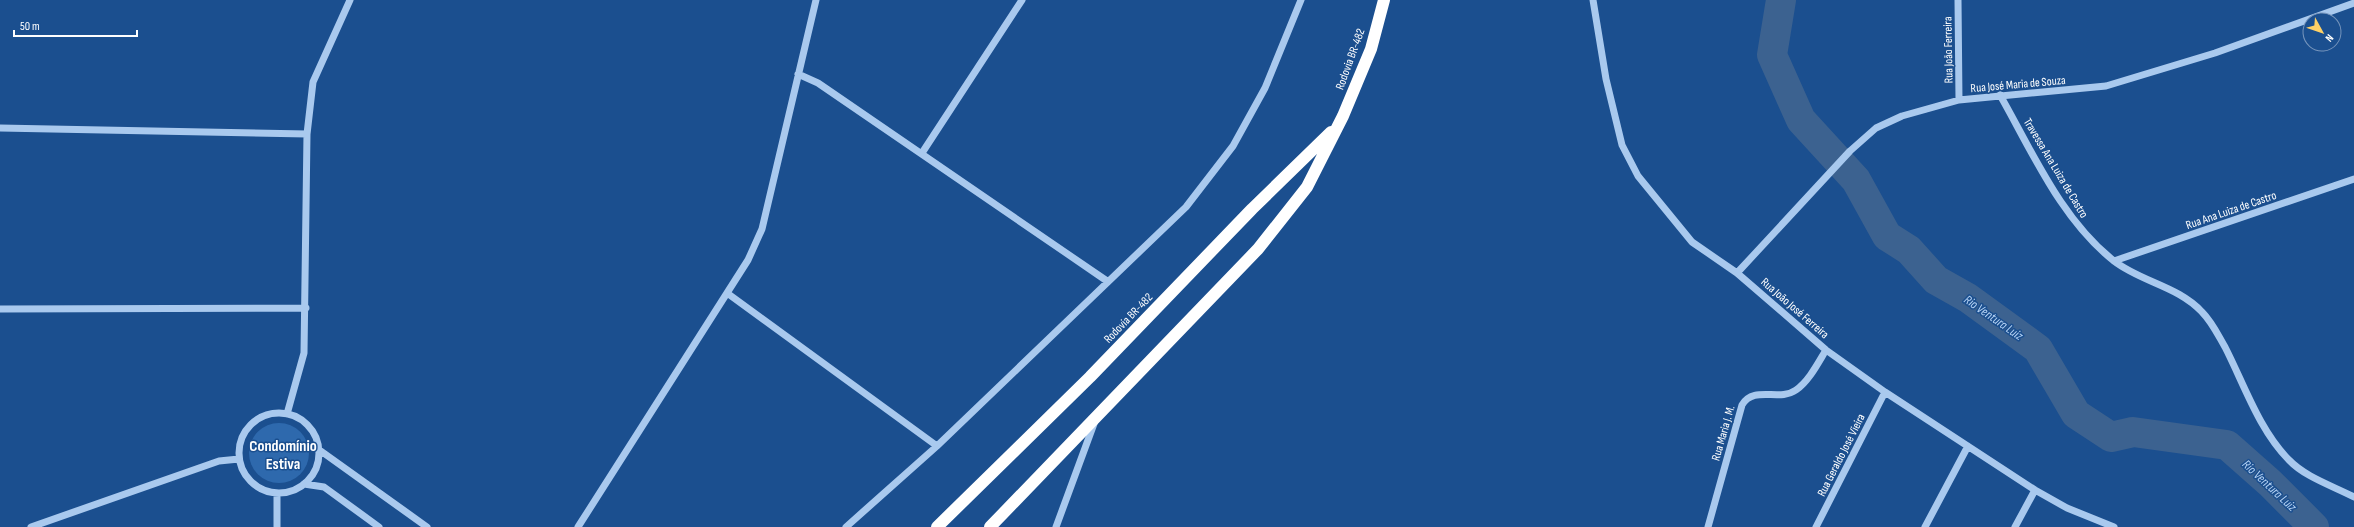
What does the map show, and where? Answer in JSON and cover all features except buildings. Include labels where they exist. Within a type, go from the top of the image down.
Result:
[{"type":"highway","name":"Rodovia BR-482","points":[[990,527],[1096,419],[1258,249],[1307,187],[1337,126],[1371,49],[1384,0]]},
{"type":"highway","name":"Rodovia BR-482","points":[[937,527],[1090,377],[1252,210],[1337,126]]},
{"type":"street","points":[[287,414],[304,353],[306,308],[307,134],[313,82],[350,0]]},
{"type":"street","points":[[578,527],[748,260],[762,229],[816,0]]},
{"type":"street","points":[[922,153],[1022,0]]},
{"type":"street","points":[[846,527],[937,446],[1107,281],[1186,207],[1233,146],[1265,88],[1301,0]]},
{"type":"street","name":"Rua João José Ferreira","points":[[1593,0],[1606,79],[1622,145],[1638,176],[1692,242],[1737,273],[1826,350],[1885,392],[2035,490],[2101,525],[2114,527]]},
{"type":"street","name":"Rua João Ferreira","points":[[1958,0],[1960,44],[1959,100]]},
{"type":"street","name":"Rua José Maria de Souza","points":[[1737,273],[1820,181],[1850,151],[1876,128],[1902,116],[1959,100],[2114,84],[2215,53],[2354,3]]},
{"type":"street","points":[[798,74],[818,83],[1107,281]]},
{"type":"street","name":"Travessa Ana Luiza de Castro","points":[[2000,95],[2068,214],[2091,241],[2114,262],[2131,272],[2174,291],[2203,312],[2216,332],[2241,378],[2269,436],[2289,460],[2303,470],[2354,497]]},
{"type":"street","points":[[0,128],[307,134]]},
{"type":"street","name":"Rua Ana Luiza de Castro","points":[[2114,262],[2354,179]]},
{"type":"street","points":[[727,293],[937,446]]},
{"type":"street","points":[[0,309],[306,308]]},
{"type":"street","name":"Rua Maria J. M.","points":[[1708,527],[1742,405],[1746,398],[1754,395],[1784,395],[1796,391],[1813,370],[1826,350]]},
{"type":"street","name":"Rua Geraldo José Vieira","points":[[1816,527],[1885,392]]},
{"type":"street","points":[[287,414],[304,423],[311,430],[318,448],[316,468],[304,484],[286,492],[277,493],[260,488],[252,483],[242,468],[239,459],[241,440],[251,425],[267,415],[287,414]]},
{"type":"street","points":[[1056,527],[1096,419]]},
{"type":"street","points":[[1925,527],[1968,446]]},
{"type":"street","points":[[318,448],[427,527]]},
{"type":"street","points":[[31,527],[219,461],[239,459]]},
{"type":"street","points":[[304,484],[324,488],[379,527]]},
{"type":"street","points":[[2015,527],[2035,490]]},
{"type":"street","points":[[277,493],[277,527]]},
{"type":"shaded area","points":[[279,423],[296,428],[304,436],[309,453],[304,470],[296,478],[279,483],[262,478],[254,470],[249,453],[254,436],[262,428]]},
{"type":"waterway","name":"Rio Ventura Luiz","points":[[1781,0],[1772,55],[1801,120],[1856,180],[1887,236],[1909,250],[1936,280],[1968,298],[2038,349],[2076,414],[2111,437],[2133,432],[2227,445],[2270,483],[2314,527]]},
{"type":"district","name":"Condomínio Estiva","points":[[283,454]]}]
